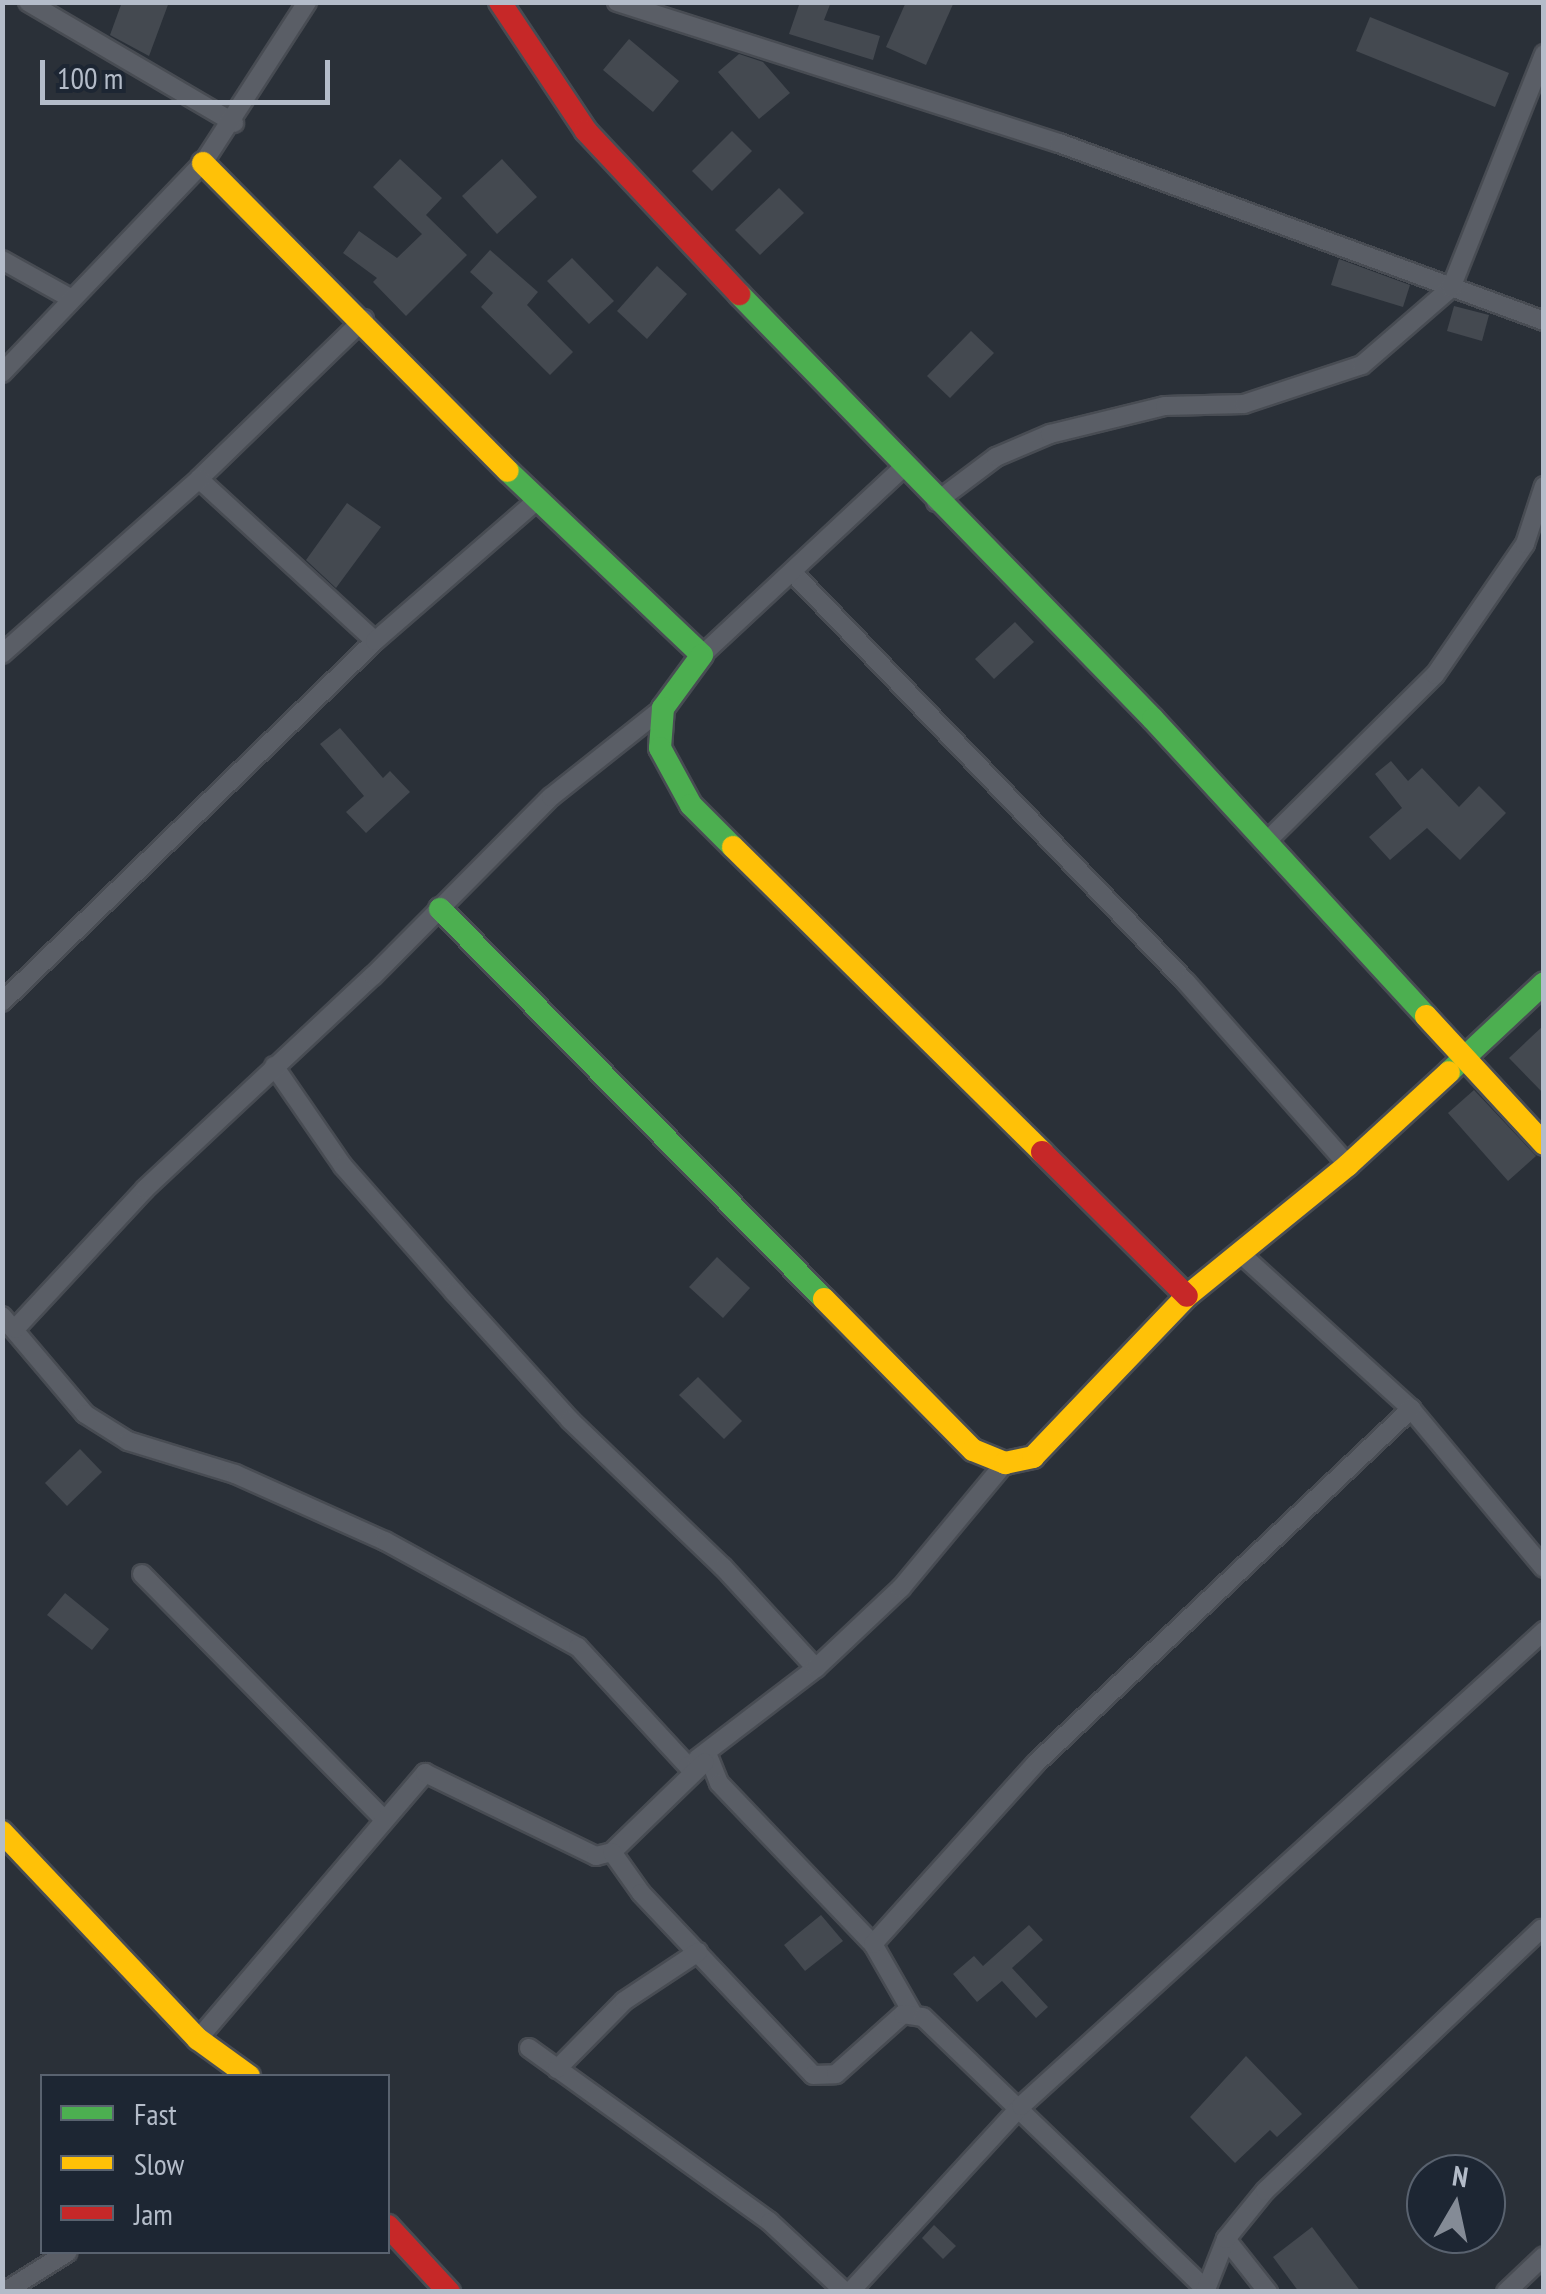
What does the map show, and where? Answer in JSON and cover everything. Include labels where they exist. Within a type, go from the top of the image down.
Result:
[{"type":"street","points":[[28,2],[234,123]]},
{"type":"street","points":[[2,373],[203,163],[234,123],[306,2]]},
{"type":"street","points":[[500,2],[586,131],[936,502],[1267,841],[1544,1144]]},
{"type":"street","points":[[617,2],[1059,143],[1544,321]]},
{"type":"street","points":[[936,502],[996,457],[1050,434],[1165,406],[1244,404],[1362,365],[1452,288],[1544,54]]},
{"type":"street","points":[[203,163],[364,320],[536,500],[702,655]]},
{"type":"street","points":[[2,260],[70,298]]},
{"type":"street","points":[[2,654],[199,479],[364,320]]},
{"type":"street","points":[[688,1766],[578,1647],[386,1541],[235,1474],[128,1441],[86,1414],[9,1323],[440,910],[551,798],[663,708],[702,655],[905,466]]},
{"type":"street","points":[[199,479],[375,641]]},
{"type":"street","points":[[1267,841],[1435,675],[1506,577],[1544,486]]},
{"type":"street","points":[[2,1002],[375,641],[536,500]]},
{"type":"street","points":[[792,572],[1186,982],[1348,1165]]},
{"type":"street","points":[[663,708],[660,748],[690,806],[1186,1296]]},
{"type":"street","points":[[440,910],[973,1450],[1005,1463],[1033,1457],[1186,1296],[1242,1255],[1348,1165],[1467,1059],[1544,983]]},
{"type":"street","points":[[274,1066],[344,1166],[479,1320],[816,1668]]},
{"type":"street","points":[[1242,1255],[1410,1409],[1544,1568]]},
{"type":"street","points":[[873,1944],[1036,1763],[1410,1409]]},
{"type":"street","points":[[688,1766],[816,1668],[902,1588],[1005,1463]]},
{"type":"street","points":[[142,1574],[382,1818]]},
{"type":"street","points":[[529,2048],[770,2222],[848,2292],[1021,2106],[1544,1631]]},
{"type":"street","points":[[688,1766],[709,1758]]},
{"type":"street","points":[[709,1758],[719,1783],[873,1944],[912,2012],[1021,2106],[1205,2290],[1226,2239],[1307,2146],[1543,1930]]},
{"type":"street","points":[[198,2039],[424,1773],[596,1856],[612,1852],[709,1758]]},
{"type":"street","points":[[6,1841],[198,2039],[246,2074]]},
{"type":"street","points":[[612,1852],[812,2075],[824,2079],[912,2012]]},
{"type":"street","points":[[557,2069],[624,2001],[698,1952]]},
{"type":"street","points":[[390,2228],[449,2292]]},
{"type":"street","points":[[1226,2239],[1268,2292]]},
{"type":"street","points":[[4,2292],[65,2254]]},
{"type":"street","points":[[1506,2292],[1544,2256]]},
{"type":"building","points":[[122,2],[169,2],[149,56],[110,35]]},
{"type":"building","points":[[800,2],[831,2],[824,20],[880,36],[873,60],[789,34]]},
{"type":"building","points":[[906,2],[954,2],[926,65],[886,47]]},
{"type":"building","points":[[1370,17],[1509,73],[1495,107],[1356,51]]},
{"type":"building","points":[[629,39],[679,81],[653,112],[603,70]]},
{"type":"building","points":[[739,54],[763,62],[790,93],[759,119],[718,72]]},
{"type":"building","points":[[732,131],[752,151],[712,191],[692,171]]},
{"type":"building","points":[[400,159],[442,198],[426,215],[467,255],[406,316],[373,282],[377,278],[343,253],[359,231],[397,258],[422,234],[373,187]]},
{"type":"building","points":[[502,159],[537,197],[497,234],[462,196]]},
{"type":"building","points":[[779,188],[804,213],[760,255],[735,230]]},
{"type":"building","points":[[490,250],[538,292],[527,305],[573,352],[550,375],[481,307],[493,293],[470,272]]},
{"type":"building","points":[[572,258],[614,301],[589,324],[547,281]]},
{"type":"building","points":[[1339,259],[1410,285],[1403,307],[1331,285]]},
{"type":"building","points":[[657,266],[687,294],[647,339],[617,311]]},
{"type":"building","points":[[1454,306],[1489,315],[1482,341],[1447,331]]},
{"type":"building","points":[[971,331],[994,353],[950,398],[927,376]]},
{"type":"building","points":[[347,503],[381,527],[336,588],[306,560]]},
{"type":"building","points":[[1015,622],[1034,642],[994,679],[975,659]]},
{"type":"building","points":[[340,728],[383,778],[390,771],[410,792],[366,833],[346,812],[364,796],[320,744]]},
{"type":"building","points":[[1391,761],[1408,781],[1422,768],[1459,807],[1479,786],[1506,813],[1460,860],[1427,828],[1390,860],[1369,837],[1402,808],[1375,774]]},
{"type":"building","points":[[1544,1025],[1544,1094],[1509,1058]]},
{"type":"building","points":[[1474,1090],[1536,1156],[1508,1181],[1448,1113]]},
{"type":"building","points":[[717,1257],[750,1288],[723,1318],[689,1287]]},
{"type":"building","points":[[698,1377],[742,1421],[724,1439],[679,1395]]},
{"type":"building","points":[[80,1449],[102,1472],[67,1506],[45,1483]]},
{"type":"building","points":[[65,1593],[109,1629],[92,1650],[47,1615]]},
{"type":"building","points":[[821,1915],[843,1941],[805,1971],[784,1945]]},
{"type":"building","points":[[1029,1925],[1043,1940],[1012,1968],[1048,2007],[1036,2018],[1002,1981],[977,2002],[953,1974],[974,1956],[983,1966]]},
{"type":"building","points":[[1246,2056],[1302,2114],[1277,2137],[1270,2130],[1235,2163],[1190,2117]]},
{"type":"building","points":[[934,2225],[956,2246],[943,2259],[922,2238]]},
{"type":"building","points":[[1312,2227],[1361,2292],[1299,2292],[1273,2257]]},
{"type":"traffic: fast","points":[[739,294],[1153,719],[1426,1016]]},
{"type":"traffic: fast","points":[[508,471],[702,655],[663,708],[660,748],[691,805],[733,847]]},
{"type":"traffic: fast","points":[[440,909],[824,1299]]},
{"type":"traffic: fast","points":[[1449,1072],[1544,983]]},
{"type":"traffic: slow","points":[[203,163],[508,471]]},
{"type":"traffic: slow","points":[[733,847],[1042,1152]]},
{"type":"traffic: slow","points":[[1426,1016],[1544,1144]]},
{"type":"traffic: slow","points":[[824,1299],[973,1450],[1005,1463],[1033,1457],[1187,1296],[1348,1165],[1449,1072]]},
{"type":"traffic: slow","points":[[2,1832],[198,2039],[246,2074]]},
{"type":"traffic: jam","points":[[500,2],[586,131],[739,294]]},
{"type":"traffic: jam","points":[[1042,1152],[1187,1296]]},
{"type":"traffic: jam","points":[[390,2228],[449,2292]]}]
